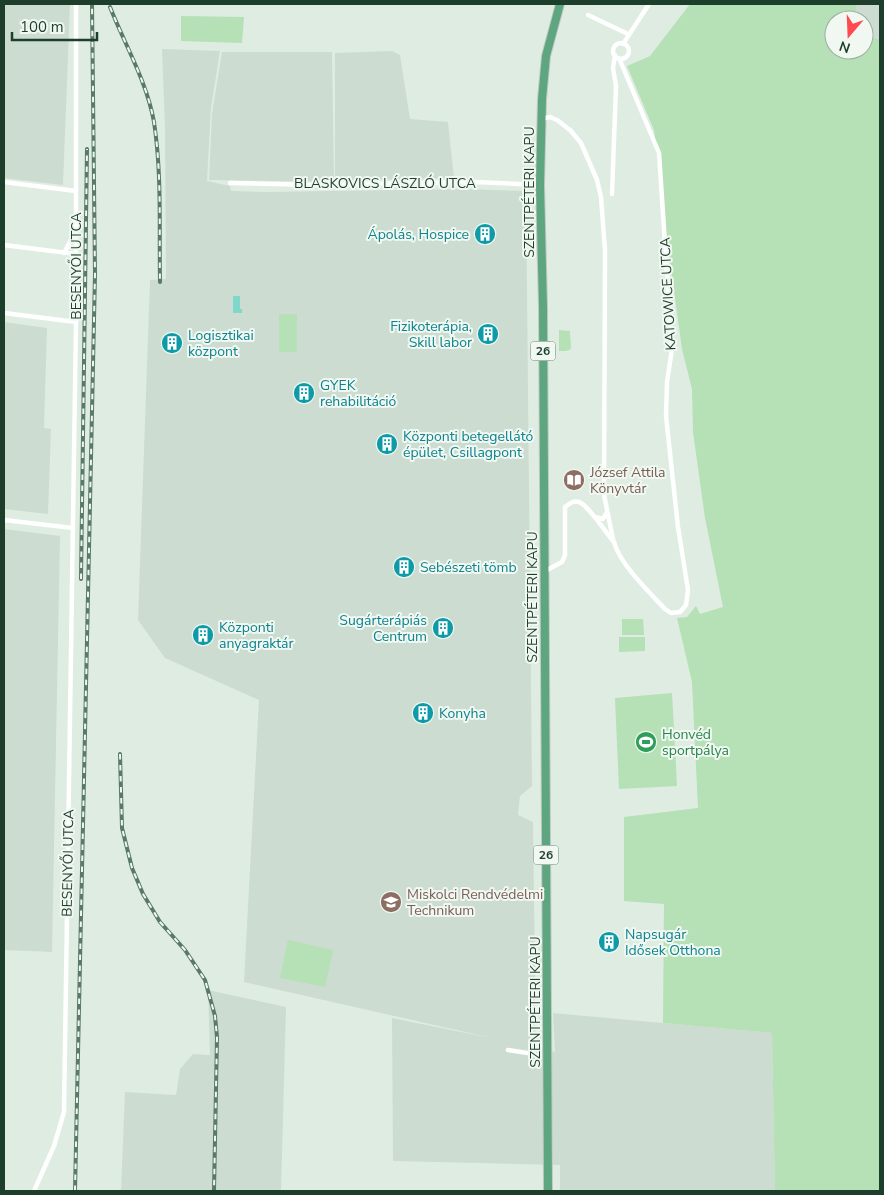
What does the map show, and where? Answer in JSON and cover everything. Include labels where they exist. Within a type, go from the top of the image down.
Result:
[{"type":"main road","name":"SZENTPÉTERI KAPU","points":[[548,1191],[543,307],[540,185],[543,75],[546,56],[560,4]]},
{"type":"street","name":"BESENYŐI UTCA","points":[[34,1191],[54,1146],[64,1112],[76,322],[76,4]]},
{"type":"street","points":[[612,194],[616,86],[613,68],[617,57],[614,50],[616,46],[623,44],[648,4]]},
{"type":"street","points":[[588,15],[628,34]]},
{"type":"street","points":[[617,57],[624,58],[629,52],[627,46],[623,44]]},
{"type":"street","name":"KATOWICE UTCA","points":[[542,119],[550,118],[564,124],[581,144],[597,180],[602,206],[605,319],[604,495],[615,548],[634,575],[665,610],[676,613],[683,609],[687,600],[688,590],[678,527],[666,416],[667,382],[672,349],[659,153],[617,57]]},
{"type":"street","points":[[4,182],[76,191]]},
{"type":"street","name":"BLASKOVICS LÁSZLÓ UTCA","points":[[230,183],[319,185],[476,182],[540,185]]},
{"type":"street","points":[[64,253],[76,230]]},
{"type":"street","points":[[4,246],[76,254]]},
{"type":"street","points":[[4,313],[76,322]]},
{"type":"street","name":"KATOWICE UTCA","points":[[545,571],[558,566],[565,555],[565,507],[572,502],[580,502],[614,542]]},
{"type":"street","points":[[593,516],[603,519],[607,512]]},
{"type":"street","points":[[4,520],[73,528]]},
{"type":"street","points":[[508,1050],[534,1054]]},
{"type":"shaded area","points":[[4,4],[70,4],[63,185],[4,178]]},
{"type":"shaded area","points":[[856,4],[880,4],[880,39],[874,38],[874,10],[856,10]]},
{"type":"shaded area","points":[[162,49],[220,51],[211,108],[207,181],[230,186],[231,191],[462,189],[526,191],[532,786],[520,796],[518,815],[533,822],[536,1048],[555,1052],[553,1013],[772,1033],[775,1191],[560,1191],[560,1165],[393,1161],[392,1018],[496,1039],[244,982],[259,700],[165,658],[138,620],[150,280],[166,279],[165,127]]},
{"type":"shaded area","points":[[392,51],[400,55],[410,119],[448,122],[454,178],[335,181],[335,53]]},
{"type":"shaded area","points":[[222,52],[332,52],[334,182],[209,180],[212,114]]},
{"type":"shaded area","points":[[4,322],[47,328],[44,428],[51,429],[48,514],[4,509]]},
{"type":"shaded area","points":[[4,529],[60,536],[52,952],[4,950]]},
{"type":"shaded area","points":[[208,990],[286,1007],[281,1191],[121,1191],[125,1092],[176,1095],[180,1069],[193,1054],[210,1055]]},
{"type":"green space","points":[[690,4],[856,4],[856,10],[824,10],[824,60],[874,60],[874,38],[880,39],[880,1191],[775,1191],[772,1033],[663,1023],[664,904],[624,901],[624,817],[698,808],[692,682],[677,618],[687,617],[696,606],[700,614],[723,607],[705,518],[693,432],[692,389],[682,349],[654,130],[627,66],[650,56]]},
{"type":"green space","points":[[181,16],[244,17],[242,43],[181,41]]},
{"type":"green space","points":[[279,314],[297,314],[297,352],[279,352]]},
{"type":"green space","points":[[559,330],[570,331],[571,349],[559,351]]},
{"type":"green space","points":[[622,619],[643,619],[644,635],[622,635]]},
{"type":"green space","points":[[619,637],[645,637],[645,651],[619,652]]},
{"type":"green space","name":"Honvéd sportpálya","points":[[672,693],[677,786],[619,789],[615,698]]},
{"type":"green space","points":[[288,940],[333,950],[325,987],[280,978]]},
{"type":"water","points":[[233,296],[240,296],[240,309],[242,309],[242,313],[233,313]]},
{"type":"railway","points":[[75,1191],[95,274],[92,4]]},
{"type":"railway","points":[[110,7],[141,78],[154,122],[159,182],[160,282]]},
{"type":"railway","points":[[81,579],[87,149]]},
{"type":"railway","points":[[120,754],[122,828],[132,868],[143,894],[160,922],[185,950],[205,980],[215,1016],[217,1037],[214,1191]]},
{"type":"place","name":"Ápolás, Hospice","points":[[485,234]]},
{"type":"place","name":"Fizikoterápia, Skill labor","points":[[488,334]]},
{"type":"place","name":"Logisztikai központ","points":[[172,343]]},
{"type":"place","name":"GYEK rehabilitáció","points":[[304,393]]},
{"type":"place","name":"Központi betegellátó épület, Csillagpont","points":[[387,444]]},
{"type":"place","name":"József Attila Könyvtár","points":[[574,480]]},
{"type":"place","name":"Sebészeti tömb","points":[[404,567]]},
{"type":"place","name":"Sugárterápiás Centrum","points":[[443,628]]},
{"type":"place","name":"Központi anyagraktár","points":[[203,635]]},
{"type":"place","name":"Konyha","points":[[423,713]]},
{"type":"place","name":"Honvéd sportpálya","points":[[646,742]]},
{"type":"place","name":"Miskolci Rendvédelmi Technikum","points":[[391,902]]},
{"type":"place","name":"Napsugár Idősek Otthona","points":[[609,942]]}]
